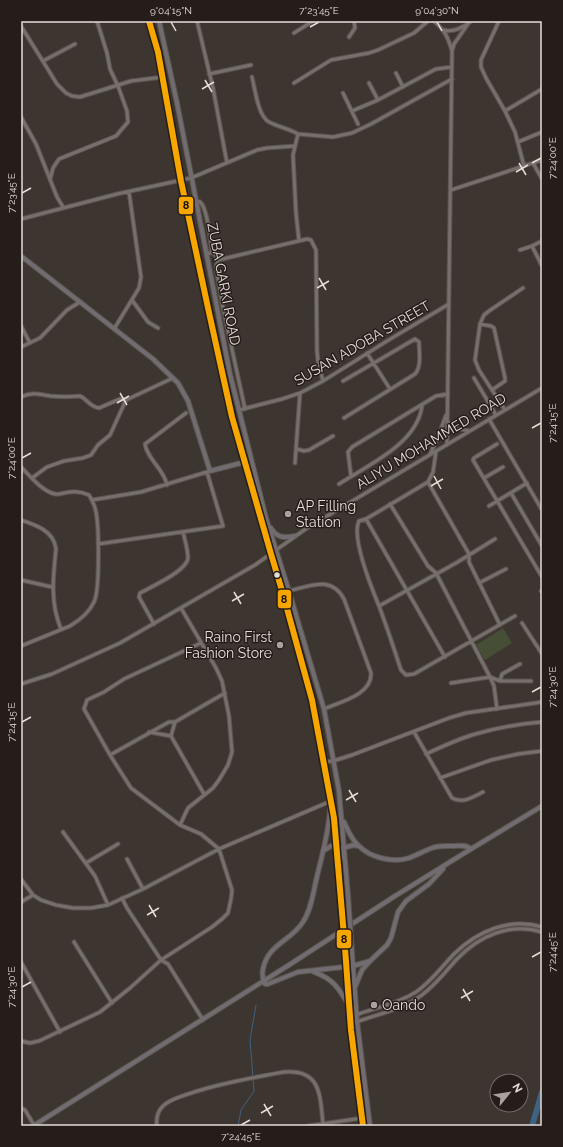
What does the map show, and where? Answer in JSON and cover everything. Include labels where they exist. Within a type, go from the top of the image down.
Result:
[{"type":"main road","name":"ZUBA GARKI ROAD","points":[[149,21],[158,52],[182,180],[229,404],[312,700],[331,801]]},
{"type":"main road","name":"ZUBA GARKI ROAD","points":[[159,21],[177,103],[230,374],[266,518],[324,709],[334,760],[342,818],[356,1022],[370,1126]]},
{"type":"main road","points":[[21,256],[153,359],[178,383],[188,401],[209,472],[245,462]]},
{"type":"main road","points":[[266,518],[274,532],[280,537],[284,538],[295,536]]},
{"type":"main road","points":[[331,801],[336,847],[338,852],[345,860]]},
{"type":"main road","points":[[331,801],[329,824],[308,915],[297,930],[276,946],[268,955],[262,975],[263,981],[265,984],[268,984],[292,974],[353,966],[370,961]]},
{"type":"main road","points":[[33,1126],[203,1020],[470,848],[542,806]]},
{"type":"main road","points":[[342,818],[358,846]]},
{"type":"main road","points":[[338,852],[344,847],[354,845],[377,856],[392,860],[408,858],[433,847],[464,846],[470,848]]},
{"type":"main road","points":[[323,851],[330,846],[336,847]]},
{"type":"main road","points":[[338,852],[340,900],[350,1017],[363,1126]]},
{"type":"main road","points":[[354,989],[359,976],[370,961],[382,950],[391,938],[398,912],[406,901],[429,884],[445,865]]},
{"type":"main road","points":[[309,971],[322,975],[335,983],[350,1006]]},
{"type":"street","points":[[50,180],[53,168],[59,159],[116,136],[128,122],[128,117],[118,86],[110,69],[107,53],[97,21]]},
{"type":"street","points":[[197,21],[227,163]]},
{"type":"street","points":[[305,21],[306,26]]},
{"type":"street","points":[[294,33],[313,21]]},
{"type":"street","points":[[349,37],[355,28],[354,21]]},
{"type":"street","points":[[294,84],[331,60],[378,50],[414,33],[428,21]]},
{"type":"street","points":[[434,21],[444,30],[452,51]]},
{"type":"street","points":[[499,21],[481,60],[481,67],[505,111],[518,142],[524,166]]},
{"type":"street","points":[[444,30],[447,31],[461,28],[470,22]]},
{"type":"street","points":[[447,445],[452,51],[454,44],[470,22]]},
{"type":"street","points":[[21,26],[57,84],[72,96],[80,97],[131,81],[163,77]]},
{"type":"street","points":[[43,61],[76,44]]},
{"type":"street","points":[[209,74],[251,65]]},
{"type":"street","points":[[352,111],[378,100],[436,68],[452,67]]},
{"type":"street","points":[[396,73],[403,87]]},
{"type":"street","points":[[252,77],[259,108],[268,121],[298,134],[333,137],[352,133],[371,124],[452,79]]},
{"type":"street","points":[[369,83],[378,100]]},
{"type":"street","points":[[505,111],[542,89]]},
{"type":"street","points":[[343,93],[358,124]]},
{"type":"street","points":[[21,117],[36,144],[57,197],[63,208]]},
{"type":"street","points":[[518,142],[542,132]]},
{"type":"street","points":[[298,134],[294,155],[294,171],[299,241]]},
{"type":"street","points":[[21,219],[163,183],[191,178],[257,150],[295,146]]},
{"type":"street","points":[[451,190],[542,160]]},
{"type":"street","points":[[534,163],[542,179]]},
{"type":"street","points":[[114,329],[139,288],[142,277],[129,192]]},
{"type":"street","points":[[196,201],[199,201],[202,204],[207,221],[212,253]]},
{"type":"street","points":[[218,260],[307,239],[311,240],[316,250],[317,351],[323,381]]},
{"type":"street","points":[[520,250],[542,241]]},
{"type":"street","points":[[532,246],[542,266]]},
{"type":"street","points":[[206,253],[212,253],[217,256],[218,260],[216,267],[223,308],[244,409]]},
{"type":"street","points":[[505,410],[479,370],[475,360],[480,324],[488,310],[523,288]]},
{"type":"street","points":[[132,300],[148,322],[158,328]]},
{"type":"street","points":[[21,347],[40,338],[68,310],[80,302]]},
{"type":"street","name":"SUSAN ADOBA STREET","points":[[239,410],[300,393],[323,381],[449,304]]},
{"type":"street","points":[[480,324],[494,328],[506,378],[492,390]]},
{"type":"street","points":[[21,326],[30,343]]},
{"type":"street","points":[[343,381],[414,339],[419,342],[419,370],[415,374],[344,418]]},
{"type":"street","points":[[367,353],[390,389]]},
{"type":"street","points":[[21,396],[37,393],[50,396],[80,396],[91,406],[99,408],[120,399],[126,400],[173,378]]},
{"type":"street","points":[[474,378],[496,415]]},
{"type":"street","name":"ALIYU MOHAMMED ROAD","points":[[21,684],[52,674],[89,658],[154,624],[255,566],[295,536],[542,388]]},
{"type":"street","points":[[295,463],[300,393]]},
{"type":"street","points":[[350,476],[348,452],[350,449],[436,396],[448,394]]},
{"type":"street","points":[[32,478],[47,467],[64,461],[84,458],[91,455],[98,445],[110,435],[126,400]]},
{"type":"street","points":[[338,484],[392,450],[408,436],[418,421],[422,406]]},
{"type":"street","points":[[428,456],[434,448],[447,412]]},
{"type":"street","points":[[167,485],[164,476],[144,444],[186,413]]},
{"type":"street","points":[[489,419],[542,510]]},
{"type":"street","points":[[447,421],[452,427],[469,431]]},
{"type":"street","points":[[297,449],[304,451],[309,450],[333,436]]},
{"type":"street","points":[[497,444],[474,458],[497,501],[542,577]]},
{"type":"street","points":[[436,452],[433,472],[428,482],[366,519],[359,520],[357,530],[364,565],[403,673],[406,675],[414,674],[515,616]]},
{"type":"street","points":[[21,467],[50,493],[58,494],[64,492],[84,492],[89,495],[96,512],[98,523],[97,591],[95,601],[83,616],[70,626],[21,646]]},
{"type":"street","points":[[484,478],[503,467]]},
{"type":"street","points":[[92,500],[141,492],[209,472],[223,526],[98,544]]},
{"type":"street","points":[[428,482],[469,554],[469,562],[500,625]]},
{"type":"street","points":[[489,506],[527,483]]},
{"type":"street","points":[[512,493],[542,546]]},
{"type":"street","points":[[390,504],[428,566],[436,573],[490,677],[494,686],[497,709]]},
{"type":"street","points":[[366,519],[445,657]]},
{"type":"street","points":[[21,520],[44,530],[53,538],[55,543],[56,549],[52,587],[56,618],[61,629]]},
{"type":"street","points":[[154,624],[139,597],[140,593],[170,576],[186,562],[188,556],[183,532]]},
{"type":"street","points":[[379,606],[495,539]]},
{"type":"street","points":[[479,583],[506,568]]},
{"type":"street","points":[[21,580],[52,587]]},
{"type":"street","points":[[289,591],[324,584],[331,585],[336,588],[344,599],[371,673],[371,678],[363,690],[356,695],[324,709]]},
{"type":"street","points":[[180,825],[188,808],[213,788],[219,780],[228,765],[232,752],[229,716],[222,681],[181,608]]},
{"type":"street","points":[[522,623],[542,654]]},
{"type":"street","points":[[21,1042],[30,1043],[39,1041],[100,1012],[161,960],[212,927],[228,913],[232,890],[219,849],[201,834],[180,825],[131,788],[84,709],[87,700],[104,692],[124,679],[201,643]]},
{"type":"street","points":[[500,682],[502,674],[520,664]]},
{"type":"street","points":[[451,683],[490,677],[500,682],[531,680]]},
{"type":"street","points":[[110,754],[169,722],[176,722],[224,693]]},
{"type":"street","points":[[323,762],[352,756],[466,713],[542,702]]},
{"type":"street","points":[[176,722],[171,736],[204,794]]},
{"type":"street","points":[[426,754],[470,735],[511,726],[542,722]]},
{"type":"street","points":[[149,732],[171,736]]},
{"type":"street","points":[[414,732],[452,798],[457,801],[465,801],[483,792]]},
{"type":"street","points":[[440,778],[491,760],[518,754],[542,752]]},
{"type":"street","points":[[21,879],[33,895],[41,900],[56,905],[73,908],[91,908],[108,905],[143,889],[219,849],[331,801]]},
{"type":"street","points":[[63,832],[98,880],[108,905]]},
{"type":"street","points":[[86,863],[118,844]]},
{"type":"street","points":[[126,859],[143,889]]},
{"type":"street","points":[[21,902],[33,895]]},
{"type":"street","points":[[122,898],[161,960],[168,964],[203,1020]]},
{"type":"street","points":[[350,1017],[395,1002],[416,992],[436,975],[462,947],[484,932],[500,926],[514,924],[529,924],[542,927]]},
{"type":"street","points":[[351,1024],[404,1005],[417,998],[430,989],[465,951],[486,937],[514,928],[542,932]]},
{"type":"street","points":[[74,942],[112,1003]]},
{"type":"street","points":[[21,962],[60,1032]]},
{"type":"street","points":[[157,1126],[157,1116],[159,1110],[172,1100],[213,1086],[295,1071],[304,1073],[315,1083],[319,1091],[323,1124]]},
{"type":"street","points":[[21,1108],[25,1110],[33,1126]]},
{"type":"street","points":[[308,1126],[369,1117]]},
{"type":"green space","points":[[503,628],[512,643],[485,660],[476,645]]},
{"type":"waterway","points":[[238,1126],[241,1110],[254,1091],[250,1040],[256,1005]]},
{"type":"waterway","points":[[532,1126],[542,1092]]},
{"type":"transit line","name":"8","points":[[149,21],[158,52],[181,181],[232,417],[312,700],[334,818],[351,1030],[363,1126]]},
{"type":"place","name":"AP Filling Station","points":[[288,514]]},
{"type":"place","name":"Raino First Fashion Store","points":[[280,645]]},
{"type":"place","name":"Oando","points":[[374,1005]]}]
